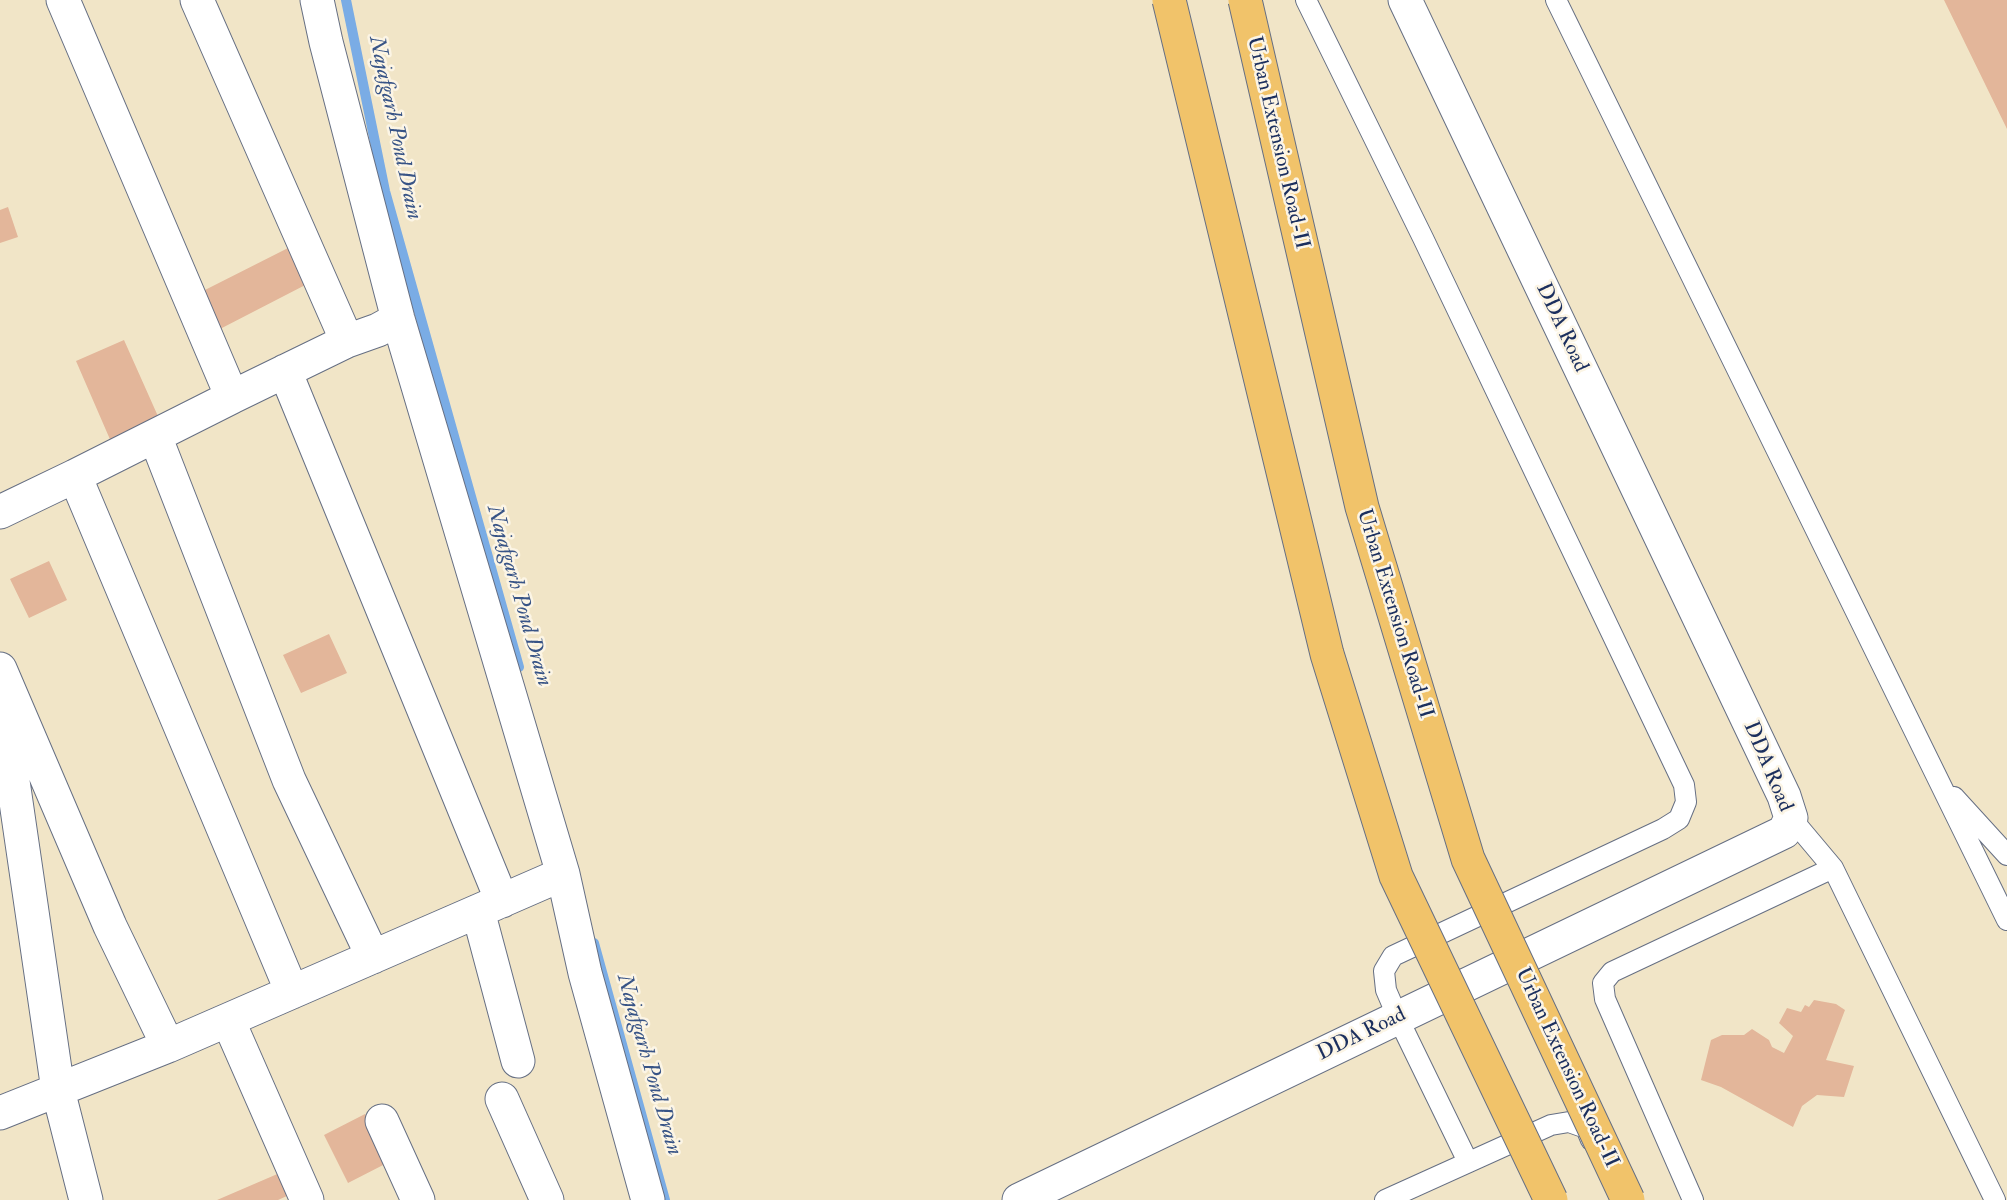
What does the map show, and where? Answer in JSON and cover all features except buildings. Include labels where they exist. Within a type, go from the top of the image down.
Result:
[{"type":"highway","points":[[1169,0],[1327,654],[1396,876],[1551,1200]]},
{"type":"highway","name":"Urban Extension Road-II","points":[[1245,0],[1362,507],[1468,859],[1628,1200]]},
{"type":"street","points":[[63,0],[232,397]]},
{"type":"street","points":[[197,0],[347,341]]},
{"type":"street","points":[[317,0],[398,320],[563,874],[585,973],[648,1200]]},
{"type":"street","name":"DDA Road","points":[[1019,1200],[1784,832],[1791,818],[1784,796],[1405,0]]},
{"type":"street","points":[[0,512],[347,341],[398,320]]},
{"type":"street","points":[[285,371],[490,906],[518,1062]]},
{"type":"street","points":[[155,436],[290,780],[373,957]]},
{"type":"street","points":[[75,476],[292,992]]},
{"type":"street","points":[[0,669],[110,926],[168,1046]]},
{"type":"street","points":[[0,692],[58,1090],[86,1200]]},
{"type":"street","points":[[0,1113],[168,1046],[563,874]]},
{"type":"street","points":[[228,1020],[308,1200]]},
{"type":"street","points":[[502,1099],[547,1200]]},
{"type":"street","points":[[382,1121],[418,1200]]},
{"type":"lane","points":[[1306,0],[1684,785],[1686,802],[1679,819],[1663,830],[1393,956],[1383,971],[1386,990],[1398,1018],[1468,1162]]},
{"type":"lane","points":[[1556,0],[2007,920]]},
{"type":"lane","points":[[1939,781],[2007,855]]},
{"type":"lane","points":[[1791,818],[1833,868],[1995,1200]]},
{"type":"lane","points":[[1693,1200],[1605,999],[1603,983],[1612,972],[1833,868]]},
{"type":"lane","points":[[1385,1200],[1551,1125],[1569,1122],[1586,1128],[1618,1200]]},
{"type":"waterway","name":"Najafgarh Pond Drain","points":[[346,0],[385,191],[519,667]]},
{"type":"waterway","name":"Najafgarh Pond Drain","points":[[594,943],[665,1200]]}]
